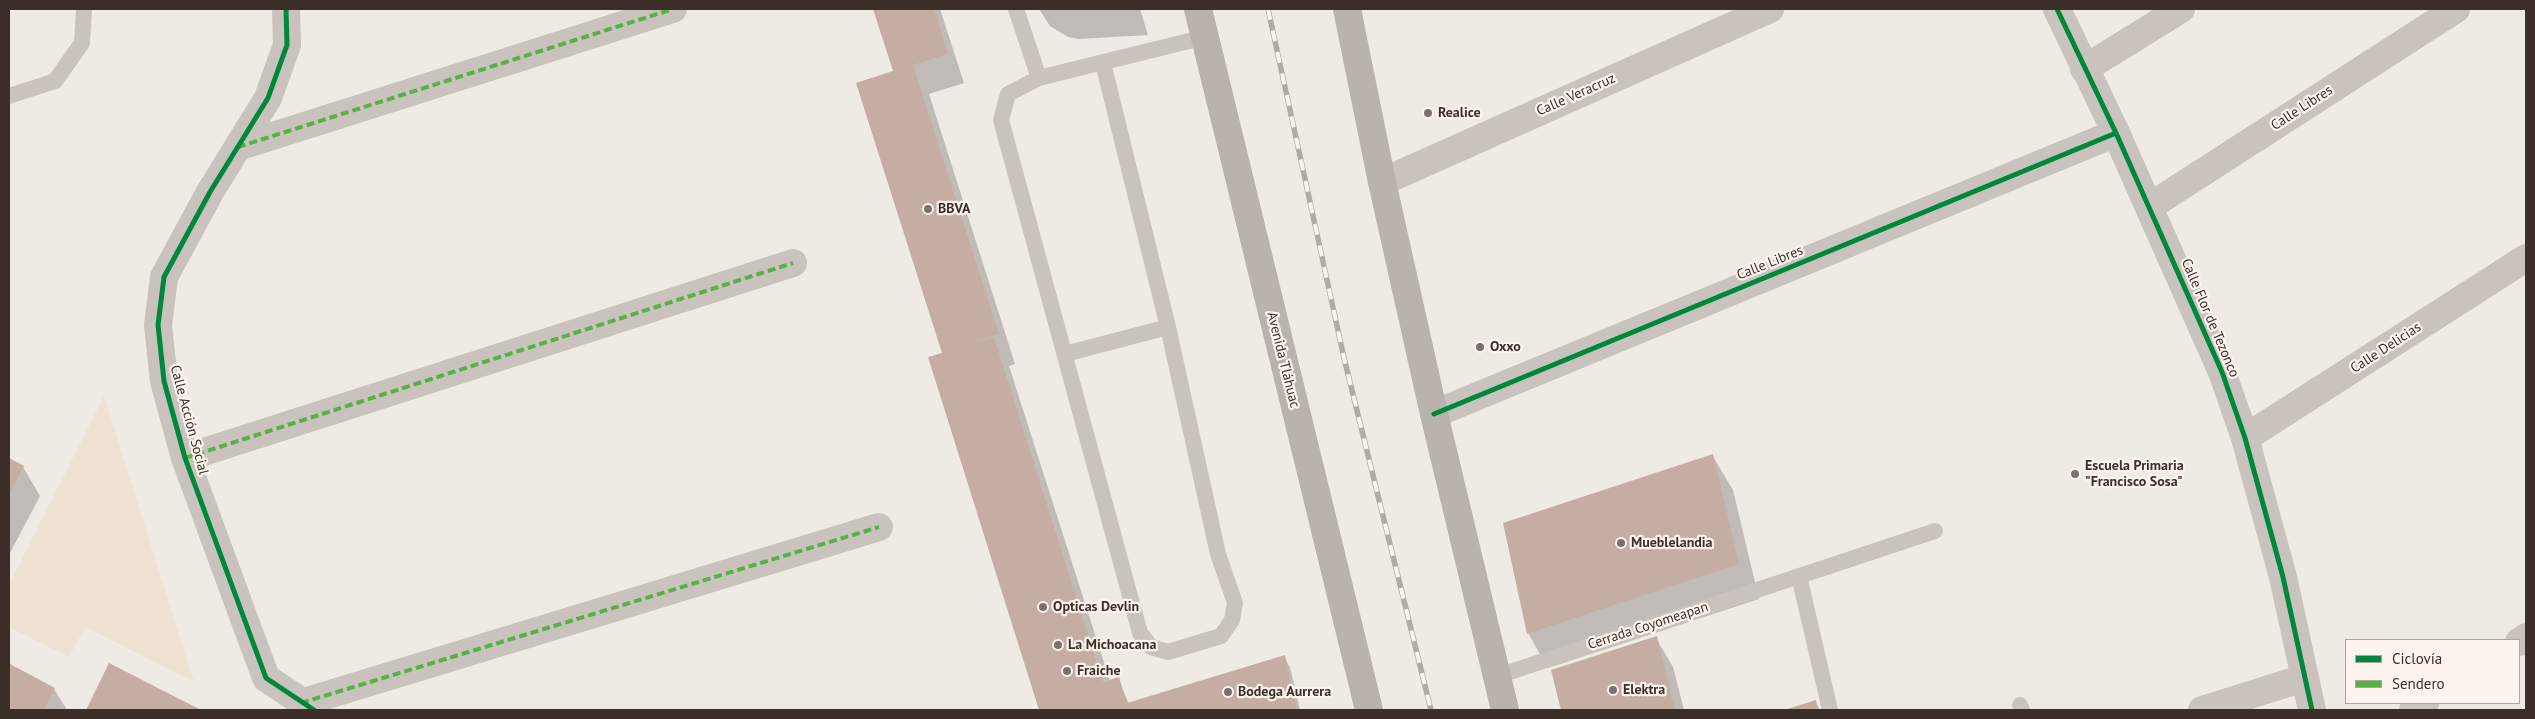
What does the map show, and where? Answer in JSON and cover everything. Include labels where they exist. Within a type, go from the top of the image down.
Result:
[{"type":"main road","name":"Avenida Tláhuac","points":[[1198,9],[1369,710]]},
{"type":"main road","points":[[1347,9],[1382,182],[1434,414],[1505,710]]},
{"type":"street","name":"Calle Acción Social","points":[[286,9],[287,45],[268,98],[210,192],[164,277],[158,326],[164,381],[185,458],[266,678],[308,707]]},
{"type":"street","points":[[238,147],[672,9]]},
{"type":"street","name":"Calle Veracruz","points":[[1382,182],[1770,9]]},
{"type":"street","name":"Calle Flor de Tezonco","points":[[2057,9],[2116,133],[2222,372],[2245,438],[2283,577],[2312,710]]},
{"type":"street","points":[[2084,69],[2181,9]]},
{"type":"street","name":"Calle Libres","points":[[2149,207],[2456,9]]},
{"type":"street","name":"Calle Libres","points":[[1434,414],[2116,133]]},
{"type":"street","name":"Calle Delicias","points":[[2245,438],[2526,258]]},
{"type":"street","points":[[185,458],[793,263]]},
{"type":"street","points":[[308,707],[879,527]]},
{"type":"street","points":[[2202,710],[2304,678]]},
{"type":"lane","points":[[9,96],[55,81],[82,43],[84,9]]},
{"type":"lane","points":[[1016,9],[1039,78]]},
{"type":"lane","points":[[1103,63],[1168,327],[1218,554],[1235,603],[1232,620],[1221,636],[1168,652],[1152,647],[1140,633],[1001,120],[1008,94],[1039,78],[1205,37]]},
{"type":"lane","points":[[1065,354],[1168,327]]},
{"type":"lane","name":"Cerrada Coyomeapan","points":[[1498,676],[1935,531]]},
{"type":"lane","points":[[1799,576],[1830,710]]},
{"type":"shaded area","points":[[104,396],[194,682],[85,627],[69,657],[9,627],[9,585]]},
{"type":"building","points":[[873,9],[934,9],[948,54],[913,65],[999,334],[969,344],[994,337],[1103,682],[1119,677],[1127,703],[1285,655],[1297,710],[1039,710],[928,357],[942,353],[856,83],[893,71]]},
{"type":"building","name":"Mueblelandia","points":[[1713,454],[1739,564],[1527,634],[1503,523]]},
{"type":"building","points":[[9,458],[24,466],[9,495]]},
{"type":"building","name":"Elektra","points":[[1657,636],[1675,710],[1561,710],[1551,670]]},
{"type":"building","points":[[109,663],[201,710],[86,710]]},
{"type":"building","points":[[10,664],[55,688],[44,710],[9,710]]},
{"type":"building","points":[[1816,700],[1818,710],[1784,710]]},
{"type":"railway","points":[[1268,9],[1344,358],[1431,710]]},
{"type":"marked path","points":[[238,147],[673,9]]},
{"type":"marked path","points":[[185,458],[793,263]]},
{"type":"marked path","points":[[301,703],[879,527]]},
{"type":"cycle path","points":[[286,9],[287,45],[268,98],[210,192],[164,277],[158,325],[164,381],[185,458],[266,678],[314,710]]},
{"type":"cycle path","points":[[2057,9],[2116,133],[2222,372],[2245,438],[2283,577],[2312,710]]},
{"type":"cycle path","points":[[1434,414],[2116,133]]},
{"type":"place","name":"Realice","points":[[1428,113]]},
{"type":"place","name":"BBVA","points":[[928,209]]},
{"type":"place","name":"Oxxo","points":[[1480,347]]},
{"type":"place","name":"Escuela Primaria \"Francisco Sosa\"","points":[[2075,474]]},
{"type":"place","name":"Mueblelandia","points":[[1621,543]]},
{"type":"place","name":"Opticas Devlin","points":[[1043,607]]},
{"type":"place","name":"La Michoacana","points":[[1058,645]]},
{"type":"place","name":"Fraiche","points":[[1067,671]]},
{"type":"place","name":"Elektra","points":[[1613,690]]},
{"type":"place","name":"Bodega Aurrera","points":[[1228,692]]}]
